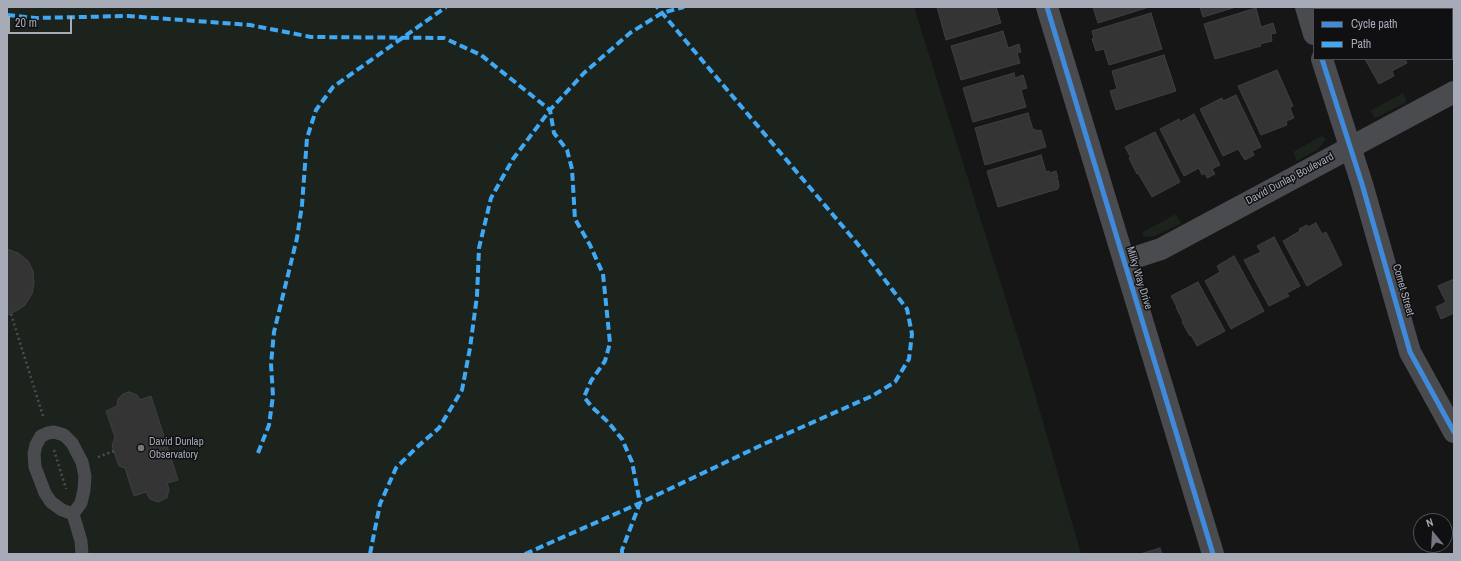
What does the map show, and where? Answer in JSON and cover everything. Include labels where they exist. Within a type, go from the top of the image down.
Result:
[{"type":"street","name":"Milky Way Drive","points":[[1047,7],[1213,554]]},
{"type":"street","points":[[1306,7],[1313,31]]},
{"type":"street","name":"Comet Street","points":[[1322,60],[1362,184],[1410,352],[1454,432]]},
{"type":"street","name":"David Dunlap Boulevard","points":[[1124,261],[1161,249],[1454,92]]},
{"type":"lane","points":[[54,432],[64,435],[72,443],[82,462],[85,476],[84,490],[81,503],[73,514],[62,510],[51,502],[45,494],[35,467],[34,454],[36,444],[41,436],[48,433],[54,432]]},
{"type":"lane","points":[[73,514],[81,541],[82,554]]},
{"type":"path","points":[[11,314],[67,494]]},
{"type":"path","points":[[93,458],[114,451]]},
{"type":"shaded area","points":[[7,7],[914,7],[1028,370],[1081,554],[7,554]]},
{"type":"shaded area","points":[[1403,93],[1407,102],[1375,118],[1370,111]]},
{"type":"shaded area","points":[[1322,136],[1326,139],[1318,149],[1297,161],[1293,152]]},
{"type":"shaded area","points":[[1176,214],[1181,223],[1155,236],[1143,236],[1143,232]]},
{"type":"building","points":[[937,7],[996,7],[1001,23],[946,40]]},
{"type":"building","points":[[1093,7],[1149,7],[1098,23]]},
{"type":"building","points":[[1200,7],[1236,7],[1203,17]]},
{"type":"building","points":[[1425,7],[1426,8],[1386,8]]},
{"type":"building","points":[[1454,7],[1454,48],[1453,8],[1434,8]]},
{"type":"building","points":[[1256,8],[1261,27],[1273,23],[1276,33],[1271,34],[1272,41],[1260,44],[1261,46],[1215,59],[1204,24]]},
{"type":"building","points":[[1151,13],[1162,49],[1109,65],[1104,49],[1096,51],[1092,39],[1094,38],[1092,31]]},
{"type":"building","points":[[1003,31],[1008,48],[1019,44],[1021,52],[1017,53],[1020,63],[961,80],[951,46]]},
{"type":"building","points":[[1164,55],[1176,91],[1116,110],[1110,91],[1117,89],[1112,71]]},
{"type":"building","points":[[1366,60],[1406,60],[1407,63],[1392,71],[1394,76],[1379,84]]},
{"type":"building","points":[[1277,70],[1293,106],[1290,108],[1294,118],[1286,121],[1287,125],[1261,135],[1238,86]]},
{"type":"building","points":[[1014,73],[1015,78],[1023,75],[1027,88],[1021,90],[1026,107],[973,122],[963,88]]},
{"type":"building","points":[[1236,95],[1261,147],[1252,151],[1254,155],[1245,160],[1238,149],[1223,156],[1200,109],[1222,98],[1223,101]]},
{"type":"building","points":[[1028,113],[1033,130],[1041,130],[1046,147],[985,165],[975,128]]},
{"type":"building","points":[[1194,114],[1220,165],[1212,169],[1215,174],[1207,178],[1205,173],[1202,175],[1199,168],[1184,176],[1160,129],[1179,119],[1180,122]]},
{"type":"building","points":[[1155,132],[1180,182],[1152,197],[1138,173],[1137,174],[1125,147]]},
{"type":"building","points":[[1041,155],[1046,172],[1049,171],[1050,173],[1056,171],[1058,178],[1055,178],[1058,180],[1058,189],[998,207],[987,171]]},
{"type":"building","points":[[1316,223],[1322,234],[1326,232],[1342,265],[1307,286],[1283,241],[1300,231],[1299,229]]},
{"type":"building","points":[[1274,237],[1300,286],[1287,293],[1289,296],[1269,306],[1244,260],[1261,252],[1257,246]]},
{"type":"building","points":[[7,249],[18,253],[28,261],[33,271],[34,283],[32,294],[25,305],[7,315]]},
{"type":"building","points":[[1234,256],[1264,311],[1231,329],[1205,281],[1220,272],[1217,266]]},
{"type":"building","points":[[1454,279],[1454,313],[1441,319],[1436,307],[1446,302],[1438,286]]},
{"type":"building","points":[[1198,282],[1225,331],[1197,346],[1182,322],[1183,321],[1171,296]]},
{"type":"building","name":"David Dunlap Observatory","points":[[129,392],[137,395],[140,400],[151,396],[178,480],[167,483],[169,489],[167,498],[158,502],[150,499],[146,492],[134,496],[125,468],[119,466],[112,446],[115,437],[106,411],[117,406],[118,399],[123,394]]},
{"type":"building","points":[[1160,548],[1162,554],[1140,554]]},
{"type":"marked path","points":[[258,453],[269,425],[273,396],[271,364],[274,332],[297,238],[302,205],[307,138],[316,110],[333,87],[446,7]]},
{"type":"marked path","points":[[525,554],[640,503],[766,443],[872,396],[895,382],[909,359],[912,334],[907,309],[856,242],[657,7]]},
{"type":"marked path","points":[[370,554],[380,504],[396,468],[439,428],[462,390],[470,348],[477,296],[479,248],[491,198],[513,159],[550,110],[584,73],[630,33],[662,13],[684,7]]},
{"type":"marked path","points":[[7,15],[35,18],[128,16],[250,25],[311,37],[444,38],[481,55],[550,110],[554,133],[567,150],[572,169],[575,219],[590,245],[603,274],[610,343],[605,361],[591,381],[584,397],[622,439],[632,462],[640,503],[622,550],[622,554]]},
{"type":"cycle path","points":[[1047,7],[1213,554]]},
{"type":"cycle path","points":[[1322,60],[1362,184],[1410,352],[1454,432]]},
{"type":"place","name":"David Dunlap Observatory","points":[[141,448]]}]
